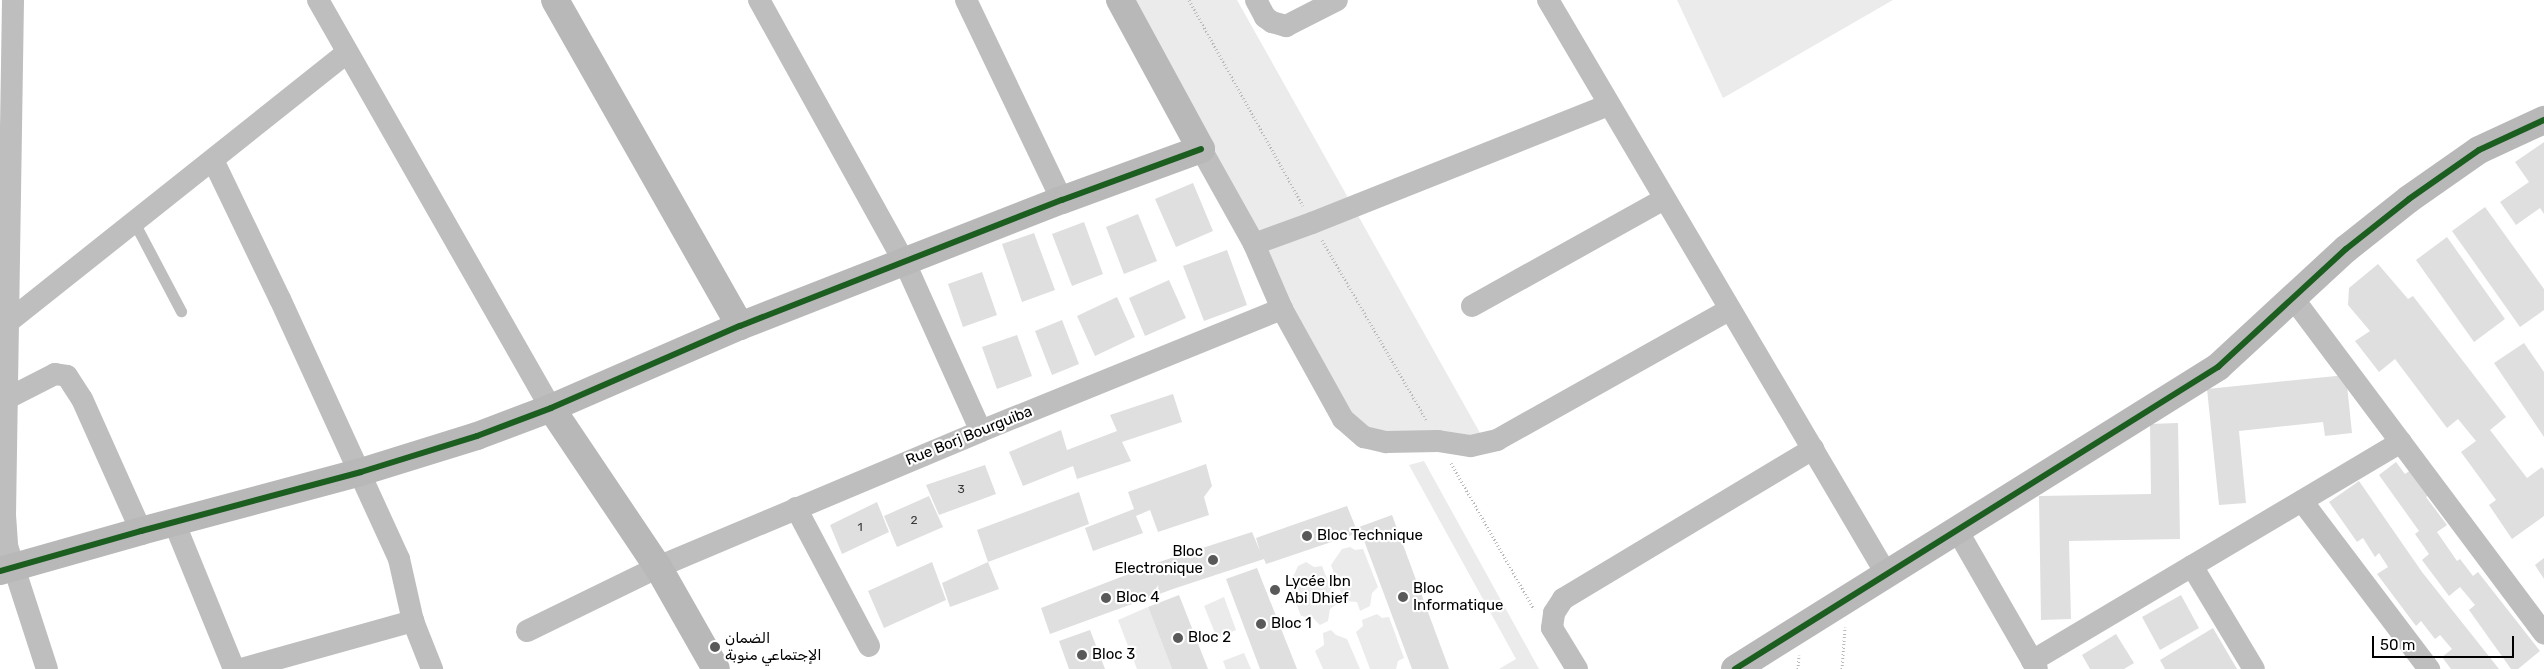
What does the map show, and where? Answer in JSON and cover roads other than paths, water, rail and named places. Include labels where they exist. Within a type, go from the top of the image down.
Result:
[{"type":"street","points":[[13,0],[6,49],[3,323],[6,399],[5,515],[7,570],[47,669]]},
{"type":"street","points":[[318,0],[551,408],[658,567],[715,669]]},
{"type":"street","points":[[555,0],[740,326]]},
{"type":"street","points":[[759,0],[905,263],[981,431]]},
{"type":"street","points":[[966,0],[1062,200]]},
{"type":"street","points":[[1120,0],[1254,244],[1282,309],[1342,420],[1364,437],[1386,442],[1438,441],[1470,446],[1497,440],[1730,309]]},
{"type":"street","points":[[1256,0],[1265,16],[1272,22],[1286,26],[1336,0]]},
{"type":"street","points":[[1548,0],[1608,105],[1887,575]]},
{"type":"street","points":[[3,323],[347,53]]},
{"type":"street","points":[[1254,244],[1312,223],[1608,105]]},
{"type":"street","points":[[1735,669],[2218,367],[2346,249],[2441,175],[2479,150],[2544,120]]},
{"type":"street","points":[[7,570],[141,530],[362,472],[477,436],[551,408],[740,326],[1062,200],[1201,149]]},
{"type":"street","points":[[213,160],[362,472],[400,559],[413,621],[432,669]]},
{"type":"street","points":[[1472,306],[1664,199]]},
{"type":"street","points":[[2293,298],[2544,634]]},
{"type":"street","name":"Rue Borj Bourguiba","points":[[527,631],[658,567],[796,508],[1282,309]]},
{"type":"street","points":[[6,399],[55,374],[67,376],[82,399],[141,530]]},
{"type":"street","points":[[1958,530],[2034,665],[2192,566],[2400,442]]},
{"type":"street","points":[[1577,669],[1552,628],[1554,613],[1563,599],[1813,449]]},
{"type":"street","points":[[2302,501],[2429,669]]},
{"type":"street","points":[[796,508],[870,646]]},
{"type":"street","points":[[174,522],[234,669]]},
{"type":"street","points":[[2192,566],[2254,669]]},
{"type":"street","points":[[241,669],[413,621]]},
{"type":"lane","points":[[134,222],[181,311]]},
{"type":"place","name":"Bloc Technique","points":[[1307,536]]},
{"type":"place","name":"Bloc Electronique","points":[[1213,560]]},
{"type":"place","name":"Lycée Ibn Abi Dhief","points":[[1275,590]]},
{"type":"place","name":"Bloc Informatique","points":[[1403,597]]},
{"type":"place","name":"Bloc 4","points":[[1106,598]]},
{"type":"place","name":"Bloc 1","points":[[1261,624]]},
{"type":"place","name":"Bloc 2","points":[[1178,638]]},
{"type":"place","name":"الضمان الإجتماعي منوبة","points":[[715,647]]},
{"type":"place","name":"Bloc 3","points":[[1082,655]]}]
